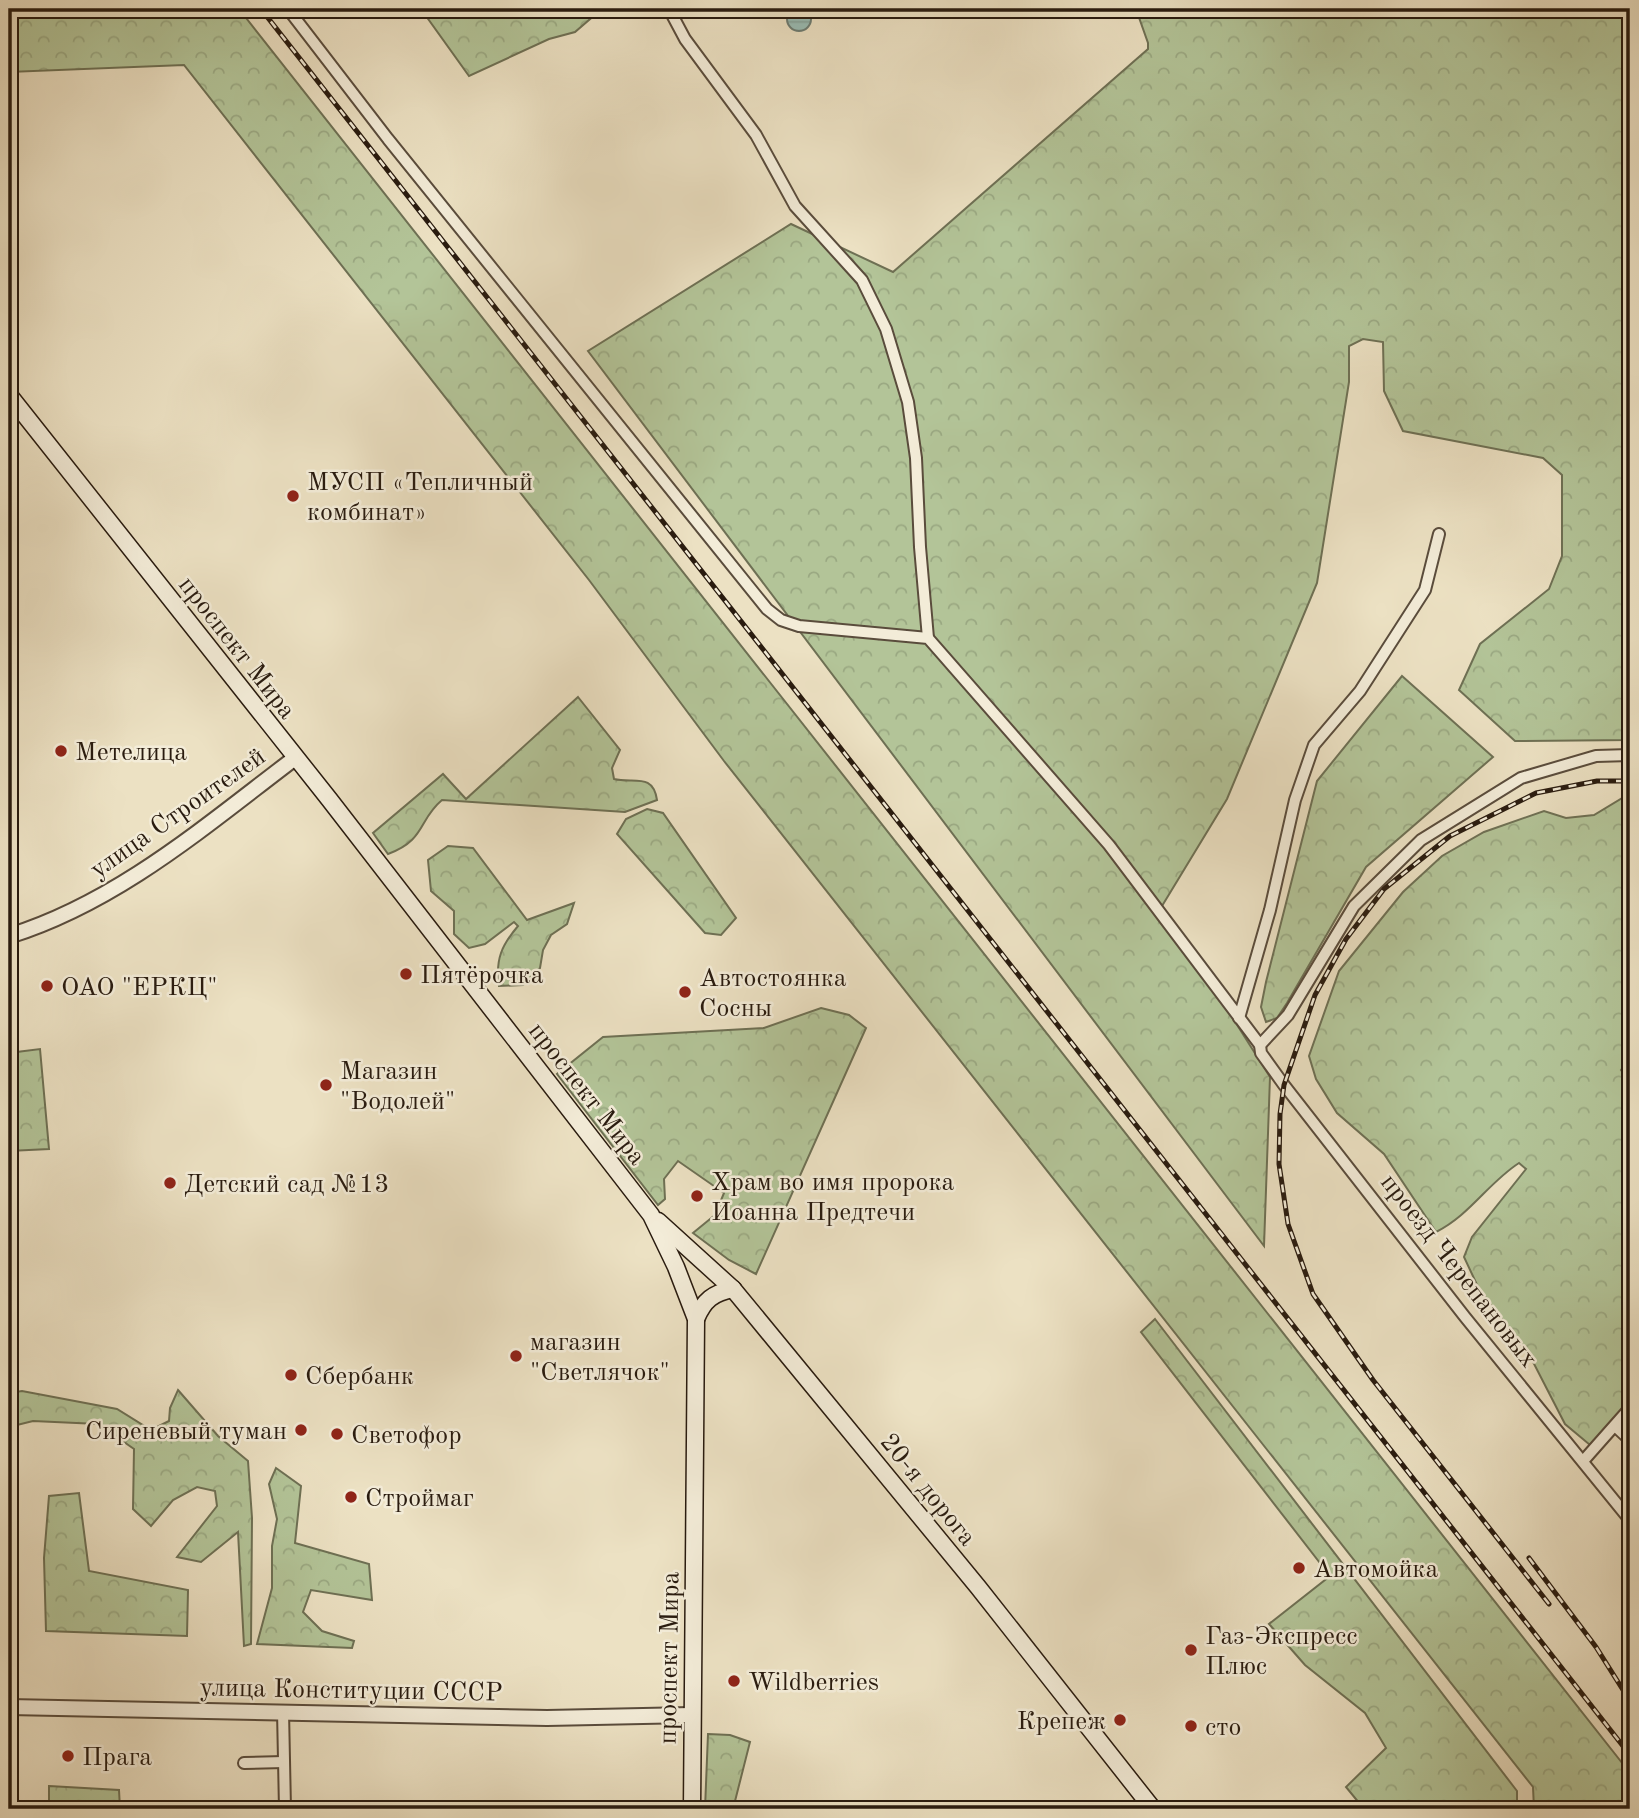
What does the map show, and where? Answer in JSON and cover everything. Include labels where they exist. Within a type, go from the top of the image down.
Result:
[{"type":"main road","name":"проспект Мира","points":[[9,395],[651,1215],[676,1267],[696,1319],[692,1809]]},
{"type":"main road","name":"20-я дорога","points":[[651,1215],[733,1289],[978,1587],[1153,1809]]},
{"type":"main road","points":[[696,1319],[703,1303],[719,1292],[733,1289]]},
{"type":"street","points":[[288,9],[396,150],[767,609],[781,620],[799,626],[928,638],[916,458],[908,402],[886,329],[862,281],[795,206],[756,135],[685,39],[669,9]]},
{"type":"street","points":[[1239,1018],[1270,910],[1295,800],[1314,745],[1360,691],[1425,590],[1439,534]]},
{"type":"street","name":"проезд Черепановых","points":[[928,638],[1109,845],[1260,1045],[1261,1053],[1284,1085],[1465,1317],[1584,1460],[1630,1520]]},
{"type":"street","points":[[1260,1045],[1288,1016],[1354,906],[1421,840],[1521,778],[1597,756],[1630,755]]},
{"type":"street","name":"улица Строителей","points":[[9,936],[86,905],[136,878],[295,758]]},
{"type":"street","points":[[1584,1460],[1630,1408]]},
{"type":"street","points":[[1615,1426],[1630,1440]]},
{"type":"street","name":"улица Конституции СССР","points":[[9,1707],[547,1718],[691,1715]]},
{"type":"street","points":[[283,1711],[285,1809]]},
{"type":"street","points":[[244,1763],[284,1762]]},
{"type":"green space","points":[[9,9],[239,9],[1630,1773],[1630,1795],[1614,1809],[1534,1809],[1533,1787],[724,761],[589,580],[184,65],[9,72]]},
{"type":"green space","points":[[421,9],[594,9],[597,13],[575,32],[549,39],[469,76]]},
{"type":"green space","points":[[1136,9],[1630,9],[1630,740],[1515,741],[1459,690],[1480,644],[1549,589],[1562,556],[1562,475],[1543,458],[1403,431],[1384,391],[1383,342],[1363,339],[1349,346],[1349,382],[1317,583],[1227,799],[1162,906],[1270,1077],[1264,1246],[588,351],[791,224],[893,272],[1148,49]]},
{"type":"green space","points":[[1402,676],[1493,757],[1366,867],[1287,1003],[1277,1018],[1266,1022],[1261,1007],[1266,982],[1317,781]]},
{"type":"green space","points":[[578,697],[620,750],[612,768],[614,779],[647,782],[655,791],[657,800],[625,812],[442,800],[409,842],[388,854],[373,833],[443,774],[466,799]]},
{"type":"green space","points":[[1630,796],[1630,1058],[1621,1070],[1630,1083],[1630,1409],[1604,1441],[1590,1445],[1565,1424],[1530,1356],[1479,1289],[1464,1257],[1472,1237],[1526,1169],[1519,1163],[1459,1217],[1436,1232],[1384,1154],[1337,1113],[1316,1079],[1309,1056],[1339,971],[1403,892],[1442,856],[1484,832],[1544,811],[1566,818],[1594,815]]},
{"type":"green space","points":[[647,809],[663,813],[736,918],[721,935],[705,933],[617,834],[626,819]]},
{"type":"green space","points":[[448,846],[473,848],[527,920],[574,903],[567,924],[551,935],[543,950],[540,968],[523,985],[499,986],[499,960],[504,946],[518,926],[514,922],[485,944],[469,948],[454,934],[454,911],[431,891],[428,860]]},
{"type":"green space","points":[[821,1008],[849,1015],[866,1028],[756,1274],[729,1260],[693,1233],[715,1215],[724,1193],[678,1161],[664,1179],[665,1199],[658,1205],[557,1074],[603,1037],[764,1028]]},
{"type":"green space","points":[[40,1049],[49,1149],[9,1151],[9,1053]]},
{"type":"green space","points":[[1155,1319],[1517,1791],[1517,1809],[1364,1809],[1346,1787],[1386,1748],[1365,1713],[1305,1665],[1269,1624],[1330,1576],[1141,1332]]},
{"type":"green space","points":[[178,1390],[218,1436],[248,1461],[252,1518],[251,1644],[244,1646],[238,1532],[201,1562],[177,1557],[217,1506],[215,1491],[197,1487],[173,1500],[151,1526],[133,1509],[134,1449],[98,1424],[33,1421],[9,1427],[9,1393],[22,1391],[117,1409],[151,1430],[169,1421],[170,1408]]},
{"type":"green space","points":[[276,1468],[301,1486],[295,1543],[369,1564],[372,1600],[311,1590],[303,1612],[322,1631],[354,1641],[352,1648],[257,1644],[272,1588],[272,1546],[277,1519],[269,1484]]},
{"type":"green space","points":[[79,1493],[89,1571],[188,1590],[187,1636],[46,1631],[44,1558],[49,1496]]},
{"type":"green space","points":[[708,1734],[730,1735],[750,1742],[733,1809],[705,1809]]},
{"type":"green space","points":[[49,1786],[119,1790],[120,1809],[49,1809]]},
{"type":"water","points":[[799,7],[808,10],[811,19],[808,28],[799,31],[790,28],[787,19],[790,10]]},
{"type":"railway","points":[[261,9],[1630,1755]]},
{"type":"railway","points":[[1549,1604],[1373,1380],[1313,1294],[1288,1224],[1279,1164],[1280,1114],[1284,1085],[1315,995],[1346,939],[1384,889],[1450,836],[1536,793],[1597,781],[1630,781]]},
{"type":"railway","points":[[1529,1558],[1596,1647],[1630,1701]]},
{"type":"place","name":"МУСП «Тепличный комбинат»","points":[[293,496]]},
{"type":"place","name":"Метелица","points":[[61,751]]},
{"type":"place","name":"Пятёрочка","points":[[406,974]]},
{"type":"place","name":"ОАО \"ЕРКЦ\"","points":[[47,986]]},
{"type":"place","name":"Автостоянка Сосны","points":[[685,992]]},
{"type":"place","name":"Магазин \"Водолей\"","points":[[326,1085]]},
{"type":"place","name":"Детский сад №13","points":[[170,1183]]},
{"type":"place","name":"Храм во имя пророка Иоанна Предтечи","points":[[697,1196]]},
{"type":"place","name":"магазин \"Светлячок\"","points":[[516,1356]]},
{"type":"place","name":"Сбербанк","points":[[291,1375]]},
{"type":"place","name":"Сиреневый туман","points":[[301,1430]]},
{"type":"place","name":"Светофор","points":[[337,1434]]},
{"type":"place","name":"Строймаг","points":[[351,1497]]},
{"type":"place","name":"Автомойка","points":[[1299,1568]]},
{"type":"place","name":"Газ-Экспресс Плюс","points":[[1191,1650]]},
{"type":"place","name":"Wildberries","points":[[734,1681]]},
{"type":"place","name":"Крепеж","points":[[1120,1720]]},
{"type":"place","name":"сто","points":[[1191,1726]]},
{"type":"place","name":"Прага","points":[[68,1756]]}]
